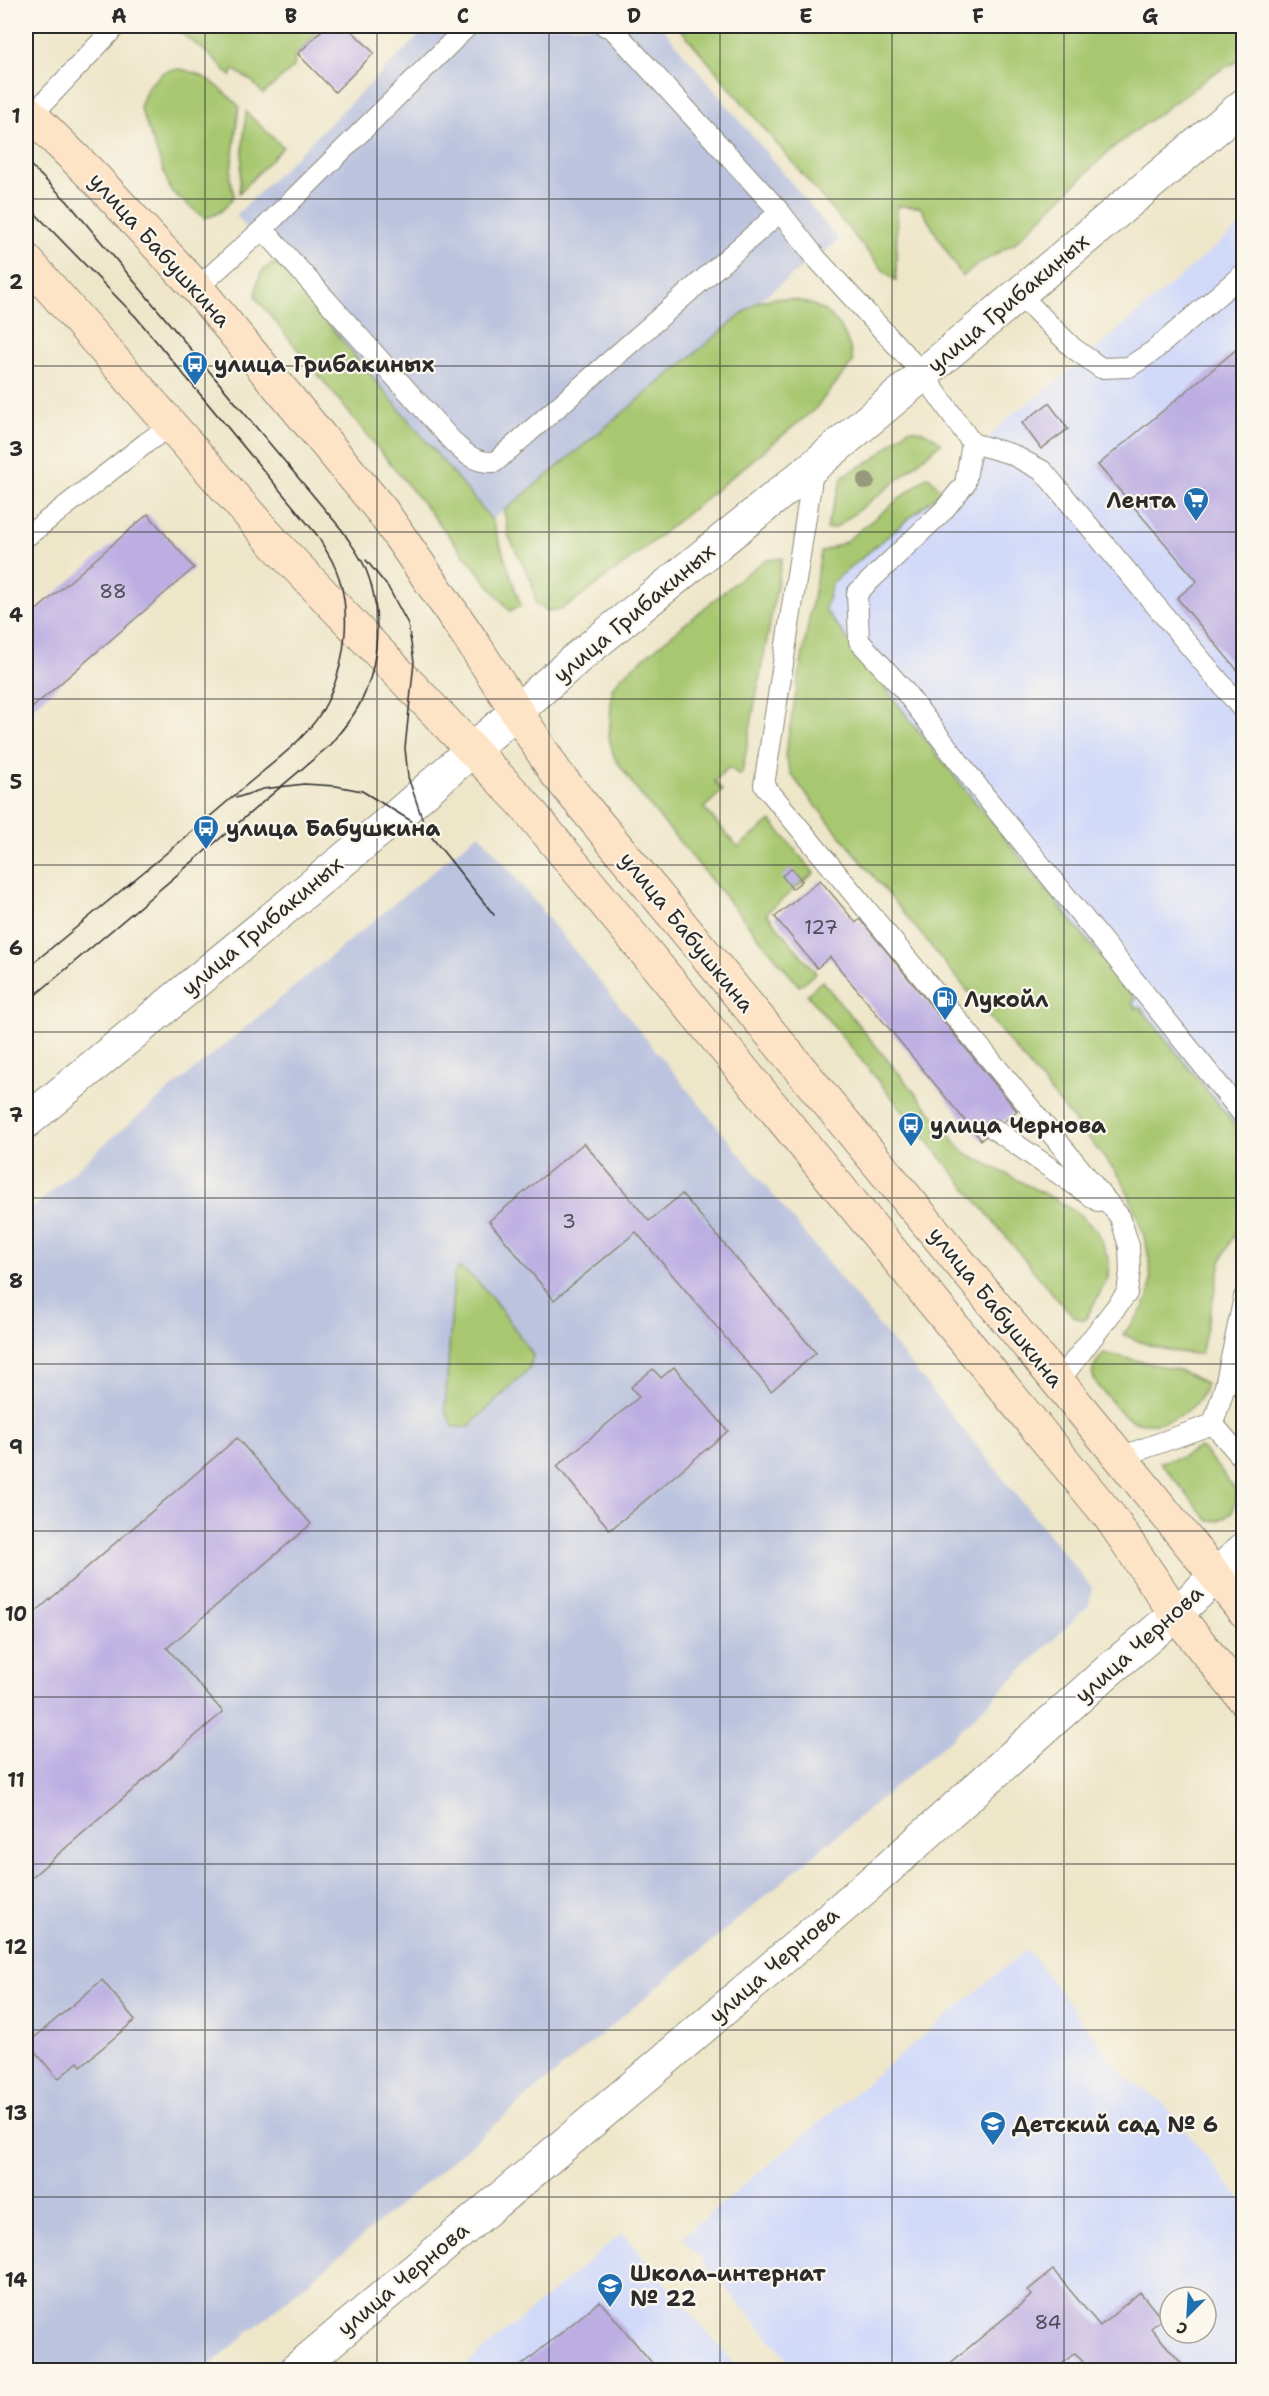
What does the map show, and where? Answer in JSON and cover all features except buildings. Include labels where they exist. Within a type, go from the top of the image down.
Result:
[{"type":"main road","name":"улица Бабушкина","points":[[29,112],[96,179],[197,288],[382,511],[429,576],[564,782],[1244,1611]]},
{"type":"main road","name":"улица Бабушкина","points":[[26,260],[276,545],[522,802],[1110,1517],[1176,1614],[1244,1699]]},
{"type":"street","name":"улица Грибакиных","points":[[26,1122],[399,814],[583,654],[814,466],[1244,105]]},
{"type":"street","name":"улица Чернова","points":[[296,2370],[852,1899],[1109,1670],[1176,1614],[1244,1549]]},
{"type":"lane","points":[[29,112],[116,26]]},
{"type":"lane","points":[[197,288],[263,230],[468,26]]},
{"type":"lane","points":[[605,26],[612,28],[780,212],[817,259],[923,374],[972,443],[1011,454],[1043,471],[1244,711]]},
{"type":"lane","points":[[263,230],[454,444],[467,456],[483,462],[495,462],[780,212]]},
{"type":"lane","points":[[1019,294],[1073,348],[1101,368],[1129,367],[1152,352],[1244,273]]},
{"type":"lane","points":[[26,537],[172,425]]},
{"type":"lane","points":[[972,443],[965,484],[944,511],[858,593],[859,641],[903,689],[985,795],[1244,1116]]},
{"type":"lane","points":[[814,466],[764,785],[886,943],[1120,1217],[1129,1246],[1130,1271],[1127,1293],[1058,1383]]},
{"type":"lane","points":[[994,1129],[1120,1217]]},
{"type":"lane","points":[[1213,1424],[1226,1386],[1244,1297]]},
{"type":"lane","points":[[1120,1457],[1213,1424]]},
{"type":"lane","points":[[1213,1424],[1244,1460]]},
{"type":"shaded area","points":[[429,26],[661,26],[839,240],[757,302],[492,520],[236,215]]},
{"type":"shaded area","points":[[1243,223],[1243,1138],[890,701],[822,610],[829,581],[940,489],[1009,417],[1064,376]]},
{"type":"shaded area","points":[[479,833],[1092,1588],[1089,1605],[950,1740],[204,2370],[26,2370],[26,1214],[106,1143]]},
{"type":"shaded area","name":"Детский сад № 6","points":[[1027,1949],[1125,2077],[1163,2103],[1243,2202],[1243,2370],[797,2370],[682,2237]]},
{"type":"shaded area","name":"Школа-интернат № 22","points":[[622,2233],[740,2370],[460,2370]]},
{"type":"green space","points":[[171,26],[324,26],[295,56],[294,67],[263,94],[252,81],[234,70],[231,76],[205,51]]},
{"type":"green space","points":[[678,26],[1243,26],[1243,58],[1213,74],[1111,149],[1015,243],[980,263],[962,277],[920,207],[897,206],[896,281],[883,270]]},
{"type":"green space","points":[[180,69],[206,78],[239,106],[230,179],[234,195],[222,211],[204,218],[171,191],[140,107],[148,86],[165,71]]},
{"type":"green space","points":[[246,112],[283,147],[239,193]]},
{"type":"green space","points":[[275,263],[492,520],[521,606],[510,611],[256,298],[259,276],[265,268]]},
{"type":"green space","points":[[774,298],[804,302],[827,313],[844,333],[853,362],[815,409],[640,552],[578,599],[561,609],[548,611],[536,604],[532,582],[509,537],[504,511],[757,302]]},
{"type":"green space","points":[[908,429],[926,433],[941,443],[835,528],[826,529],[843,476],[874,459]]},
{"type":"green space","points":[[928,476],[942,491],[832,583],[825,610],[932,748],[1135,999],[1132,1002],[1137,1009],[1140,1007],[1240,1131],[1238,1133],[1244,1140],[1243,1223],[1229,1244],[1221,1262],[1201,1354],[1161,1348],[1123,1334],[1145,1304],[1151,1274],[1140,1223],[1121,1178],[807,795],[791,774],[785,755],[821,552],[845,542]]},
{"type":"green space","points":[[782,558],[742,773],[739,776],[728,768],[715,781],[722,791],[704,808],[738,847],[771,821],[814,873],[766,913],[816,973],[799,986],[640,794],[614,757],[609,738],[612,688],[622,676],[743,576],[766,560]]},
{"type":"green space","points":[[822,981],[964,1152],[1058,1201],[1079,1214],[1098,1232],[1109,1261],[1108,1278],[1085,1320],[1075,1317],[1057,1299],[807,994]]},
{"type":"green space","points":[[459,1268],[469,1274],[489,1294],[533,1355],[529,1369],[468,1427],[454,1427],[445,1410],[454,1274]]},
{"type":"green space","points":[[1104,1353],[1179,1370],[1206,1383],[1196,1403],[1177,1417],[1155,1423],[1132,1420],[1124,1416],[1094,1379],[1093,1370]]},
{"type":"green space","points":[[1198,1448],[1203,1449],[1235,1489],[1234,1508],[1220,1521],[1208,1520],[1160,1462],[1182,1457]]},
{"type":"tram line","points":[[26,161],[67,201],[342,530],[362,561],[370,582],[374,599],[377,637],[371,675],[365,693],[354,714],[329,746],[26,1003]]},
{"type":"tram line","points":[[26,204],[136,317],[317,535],[339,579],[345,614],[340,667],[328,700],[312,726],[279,758],[26,969]]},
{"type":"tram line","points":[[366,560],[388,587],[408,624],[414,662],[405,748],[408,777],[426,830],[494,915]]},
{"type":"tram line","points":[[236,798],[263,789],[304,784],[336,786],[362,791],[426,830]]},
{"type":"place","name":"улица Грибакиных","points":[[195,387]]},
{"type":"place","name":"Лента","points":[[1196,523]]},
{"type":"place","name":"улица Бабушкина","points":[[206,851]]},
{"type":"place","name":"Лукойл","points":[[945,1022]]},
{"type":"place","name":"улица Чернова","points":[[911,1148]]},
{"type":"place","name":"Детский сад № 6","points":[[993,2147]]},
{"type":"place","name":"Школа-интернат № 22","points":[[610,2309]]}]
